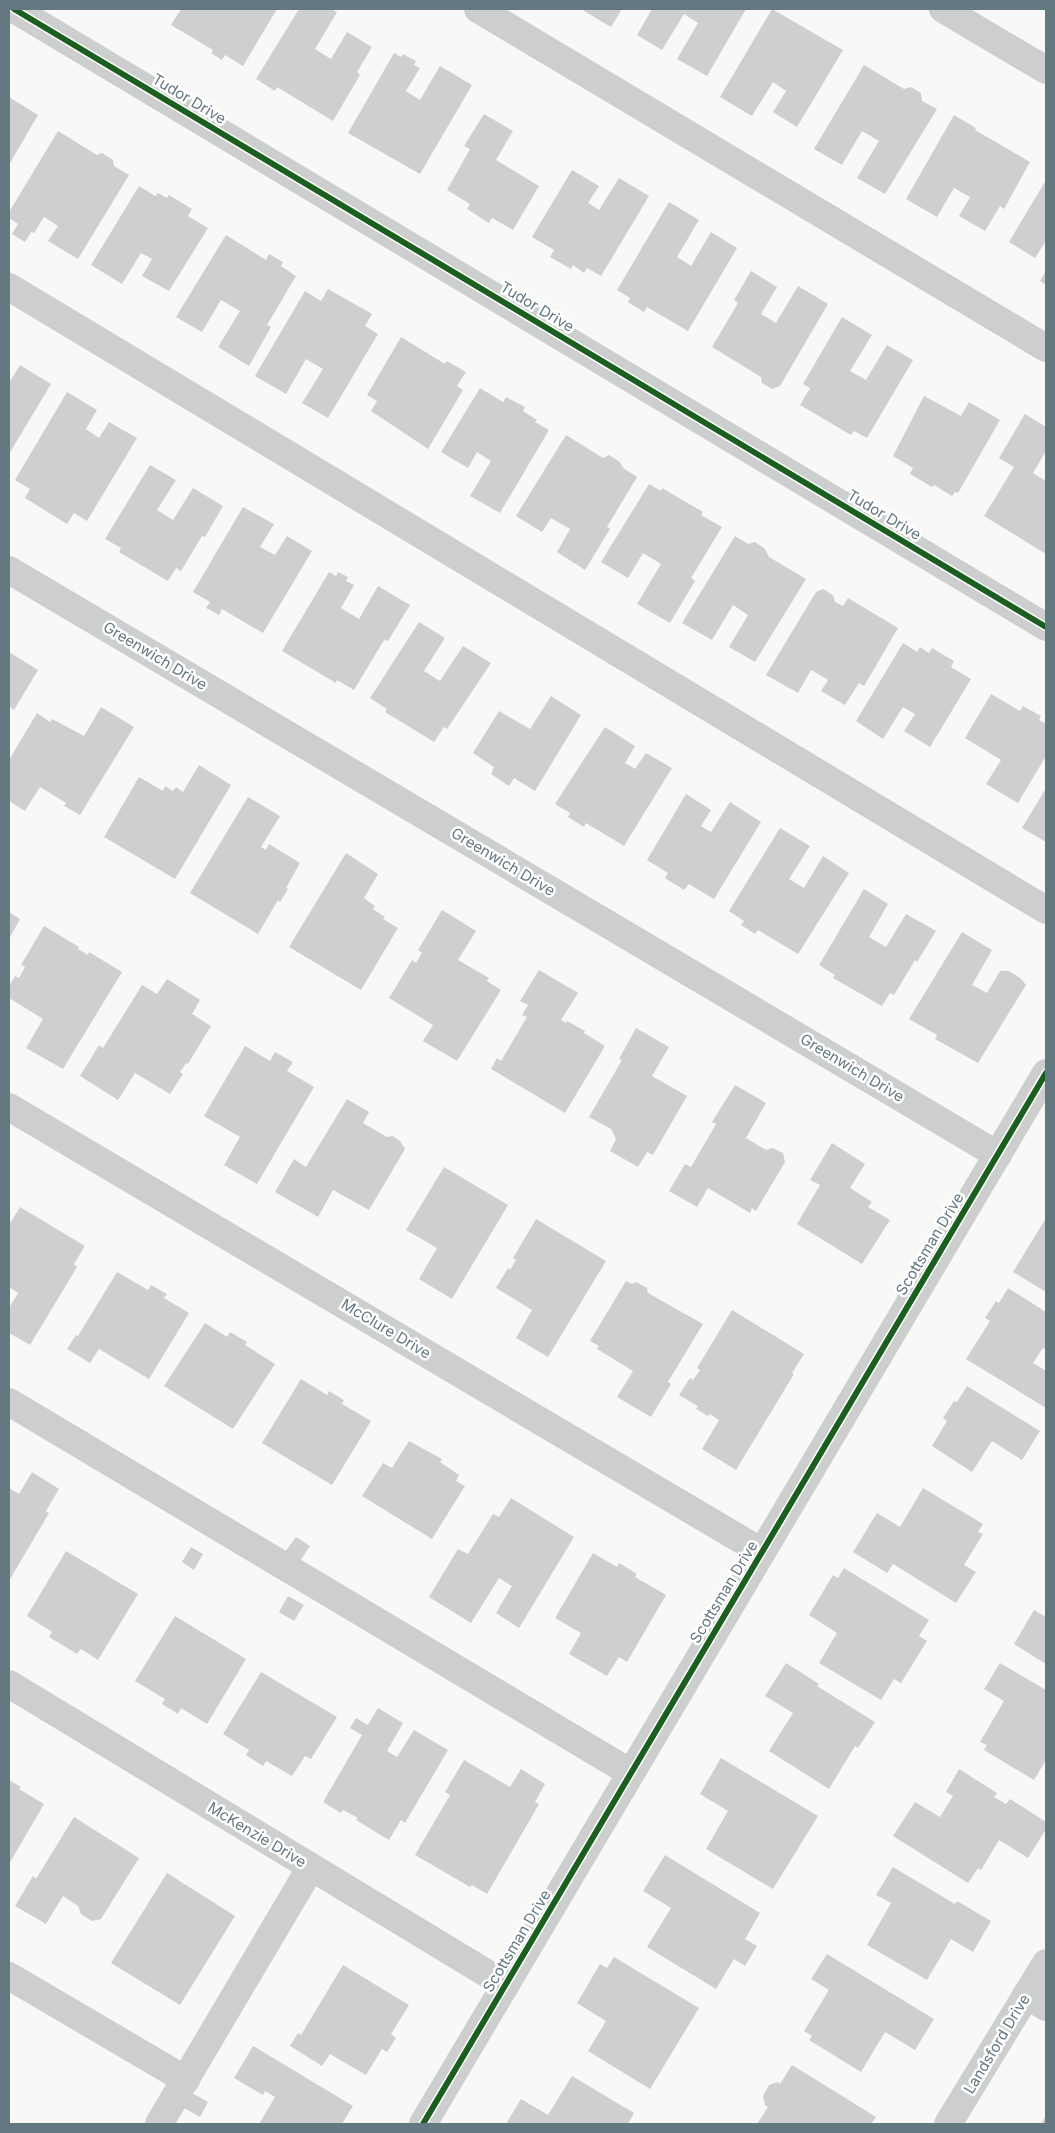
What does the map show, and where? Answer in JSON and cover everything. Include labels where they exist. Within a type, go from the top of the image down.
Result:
[{"type":"street","name":"Tudor Drive","points":[[14,9],[1046,627]]},
{"type":"street","points":[[478,9],[1046,348]]},
{"type":"street","points":[[943,9],[1046,70]]},
{"type":"street","points":[[9,287],[1046,910]]},
{"type":"street","name":"Greenwich Drive","points":[[9,570],[998,1155]]},
{"type":"street","name":"Scottsman Drive","points":[[423,2124],[1046,1073]]},
{"type":"street","name":"McClure Drive","points":[[9,1107],[762,1552]]},
{"type":"street","points":[[9,1402],[631,1773]]},
{"type":"street","name":"McKenzie Drive","points":[[9,1684],[506,1985]]},
{"type":"street","points":[[160,2124],[311,1867]]},
{"type":"street","name":"Landsford Drive","points":[[948,2124],[1036,2001],[1046,1963]]},
{"type":"street","points":[[9,1976],[186,2080]]},
{"type":"building","points":[[181,9],[277,9],[243,66],[225,55],[222,60],[211,53],[213,50],[171,25]]},
{"type":"building","points":[[299,9],[331,9],[337,12],[315,49],[331,59],[347,32],[372,47],[357,72],[360,75],[333,121],[277,87],[275,91],[256,79]]},
{"type":"building","points":[[585,9],[622,9],[611,27],[584,11]]},
{"type":"building","points":[[652,9],[746,9],[707,76],[677,59],[698,23],[684,14],[662,50],[637,35]]},
{"type":"building","points":[[772,9],[843,50],[797,127],[773,112],[786,91],[773,82],[752,116],[720,97]]},
{"type":"building","points":[[394,53],[401,57],[403,54],[416,61],[414,65],[420,68],[406,91],[420,100],[440,66],[472,85],[420,174],[348,133]]},
{"type":"building","points":[[864,65],[904,89],[911,87],[921,93],[922,101],[937,109],[885,194],[857,178],[879,141],[862,131],[842,165],[814,149]]},
{"type":"building","points":[[9,97],[38,115],[9,165]]},
{"type":"building","points":[[484,114],[513,131],[496,160],[539,186],[513,230],[492,218],[489,223],[467,209],[470,204],[447,190],[470,149],[464,146]]},
{"type":"building","points":[[954,115],[976,128],[975,130],[1030,162],[1004,209],[1000,206],[985,231],[959,216],[970,197],[954,188],[937,217],[906,199]]},
{"type":"building","points":[[58,131],[97,155],[102,153],[113,160],[114,166],[129,175],[78,259],[48,241],[58,226],[44,217],[34,233],[31,232],[25,242],[12,234],[18,224],[9,218],[9,212]]},
{"type":"building","points":[[572,170],[599,186],[588,203],[599,210],[619,178],[649,196],[601,276],[587,268],[584,273],[573,265],[571,269],[550,257],[554,250],[532,237]]},
{"type":"building","points":[[1046,180],[1046,241],[1035,258],[1009,242]]},
{"type":"building","points":[[139,186],[155,196],[158,193],[167,198],[169,195],[192,209],[188,216],[208,228],[169,291],[142,276],[152,259],[141,253],[122,284],[91,265]]},
{"type":"building","points":[[669,202],[699,220],[677,257],[691,266],[711,232],[737,248],[688,331],[647,307],[644,312],[628,302],[630,298],[617,290]]},
{"type":"building","points":[[226,235],[266,260],[269,254],[283,262],[281,266],[296,276],[267,325],[271,327],[249,366],[218,347],[240,311],[221,300],[202,332],[176,317]]},
{"type":"building","points":[[1046,270],[1046,285],[1040,281]]},
{"type":"building","points":[[751,271],[777,287],[761,314],[776,323],[798,286],[828,304],[780,386],[772,389],[762,383],[761,377],[712,347],[738,303],[734,300]]},
{"type":"building","points":[[328,289],[372,314],[365,326],[378,334],[328,418],[302,403],[323,369],[306,359],[286,394],[255,376],[305,291],[321,301]]},
{"type":"building","points":[[842,317],[872,335],[850,371],[866,380],[887,345],[913,360],[867,438],[854,431],[851,435],[800,405],[810,388],[803,384]]},
{"type":"building","points":[[401,337],[445,364],[447,361],[466,372],[457,386],[463,390],[428,449],[371,411],[377,401],[367,395]]},
{"type":"building","points":[[20,365],[51,384],[9,454],[9,383]]},
{"type":"building","points":[[480,388],[503,402],[506,397],[525,407],[523,411],[537,420],[535,422],[549,430],[500,513],[470,496],[491,461],[477,452],[468,468],[441,452]]},
{"type":"building","points":[[67,392],[97,410],[86,429],[99,438],[109,422],[137,438],[87,521],[74,513],[67,524],[25,498],[30,489],[15,480]]},
{"type":"building","points":[[924,396],[961,416],[969,402],[1000,420],[958,493],[955,492],[952,496],[910,474],[913,468],[893,456]]},
{"type":"building","points":[[1025,414],[1046,427],[1046,451],[1033,473],[1046,481],[1046,554],[984,516],[1014,467],[999,458]]},
{"type":"building","points":[[566,435],[603,458],[609,455],[620,462],[623,468],[637,477],[607,527],[610,529],[585,570],[557,552],[570,529],[551,518],[542,532],[516,516]]},
{"type":"building","points":[[150,465],[176,480],[157,510],[173,520],[193,488],[223,506],[205,537],[202,536],[181,571],[176,568],[168,581],[119,552],[121,548],[105,539]]},
{"type":"building","points":[[649,484],[661,491],[662,488],[703,512],[701,515],[722,527],[691,578],[695,581],[670,623],[637,604],[661,564],[643,553],[628,578],[601,562]]},
{"type":"building","points":[[243,507],[274,524],[260,547],[275,555],[287,536],[312,551],[263,633],[222,609],[219,615],[206,608],[210,602],[193,592]]},
{"type":"building","points":[[735,536],[748,544],[755,542],[765,549],[769,557],[806,579],[755,662],[729,647],[748,615],[733,605],[712,640],[682,623]]},
{"type":"building","points":[[329,572],[336,576],[338,572],[348,577],[346,581],[354,585],[341,608],[359,619],[378,586],[410,605],[388,641],[384,640],[354,690],[337,680],[336,683],[282,651]]},
{"type":"building","points":[[823,589],[833,595],[835,602],[843,606],[848,598],[898,628],[864,686],[859,683],[845,705],[821,691],[828,680],[811,670],[798,693],[766,675],[816,592]]},
{"type":"building","points":[[419,622],[445,638],[424,671],[440,681],[463,646],[491,663],[447,729],[444,727],[434,742],[385,712],[387,709],[370,698]]},
{"type":"building","points":[[903,643],[917,652],[920,647],[929,653],[932,648],[954,661],[951,667],[971,679],[930,747],[904,731],[915,714],[903,707],[883,739],[856,721]]},
{"type":"building","points":[[9,652],[38,670],[14,710],[9,706]]},
{"type":"building","points":[[991,694],[1020,711],[1023,706],[1041,716],[1039,720],[1046,724],[1046,756],[1018,803],[986,784],[1001,760],[965,738]]},
{"type":"building","points":[[551,696],[581,715],[535,791],[514,778],[509,786],[491,774],[494,767],[473,753],[499,711],[530,729]]},
{"type":"building","points":[[101,707],[134,727],[80,815],[64,806],[66,803],[40,787],[25,811],[9,801],[9,760],[37,713],[50,722],[52,719],[84,736]]},
{"type":"building","points":[[605,727],[635,746],[625,763],[635,769],[646,753],[672,768],[624,846],[586,823],[584,827],[568,817],[570,813],[555,804]]},
{"type":"building","points":[[199,765],[231,785],[175,879],[104,837],[139,777],[163,791],[165,786],[173,791],[176,787],[183,792]]},
{"type":"building","points":[[1046,788],[1046,842],[1022,828]]},
{"type":"building","points":[[686,794],[711,810],[701,826],[711,832],[730,802],[761,822],[714,899],[689,884],[684,890],[665,878],[668,873],[647,860]]},
{"type":"building","points":[[248,797],[280,816],[261,847],[266,850],[269,844],[300,863],[286,888],[288,889],[280,902],[278,900],[258,934],[190,893]]},
{"type":"building","points":[[780,828],[810,846],[789,879],[804,888],[823,856],[849,873],[798,954],[758,930],[755,934],[741,925],[744,921],[729,911]]},
{"type":"building","points":[[346,853],[378,874],[364,898],[375,906],[373,909],[385,917],[383,919],[398,928],[361,990],[289,947]]},
{"type":"building","points":[[864,889],[888,904],[869,937],[886,947],[906,914],[936,931],[917,962],[915,960],[894,995],[890,993],[882,1006],[833,978],[835,975],[819,965]]},
{"type":"building","points":[[442,910],[476,931],[458,960],[489,978],[487,981],[501,990],[457,1061],[423,1041],[433,1025],[389,998],[412,960],[416,963],[422,953],[418,950]]},
{"type":"building","points":[[9,912],[20,919],[9,939]]},
{"type":"building","points":[[44,926],[79,947],[78,949],[88,955],[89,952],[122,972],[63,1069],[26,1048],[43,1019],[9,998],[9,986],[15,976],[19,978],[25,967],[21,965]]},
{"type":"building","points":[[962,932],[992,950],[972,985],[987,993],[1000,971],[1009,971],[1020,978],[1026,985],[978,1063],[935,1039],[937,1035],[909,1019]]},
{"type":"building","points":[[539,970],[578,993],[561,1020],[566,1023],[567,1021],[585,1031],[584,1033],[605,1046],[565,1113],[491,1069],[497,1058],[501,1061],[527,1017],[522,1015],[528,1005],[520,1001]]},
{"type":"building","points":[[167,979],[200,1000],[192,1014],[211,1026],[188,1064],[186,1063],[180,1072],[183,1074],[170,1094],[135,1073],[118,1100],[80,1076],[99,1045],[103,1048],[142,985],[157,994]]},
{"type":"building","points":[[636,1028],[669,1047],[652,1076],[687,1096],[653,1155],[647,1152],[638,1167],[610,1151],[616,1139],[611,1129],[589,1117],[622,1060],[619,1059]]},
{"type":"building","points":[[245,1046],[270,1061],[275,1052],[293,1062],[287,1071],[314,1087],[257,1184],[224,1165],[240,1137],[204,1116]]},
{"type":"building","points":[[735,1085],[766,1103],[746,1138],[766,1150],[773,1148],[783,1153],[785,1162],[756,1211],[752,1208],[750,1213],[708,1188],[697,1207],[669,1191],[685,1164],[691,1167],[716,1124],[712,1122]]},
{"type":"building","points":[[347,1099],[369,1112],[363,1123],[387,1137],[393,1136],[400,1141],[405,1149],[369,1210],[333,1190],[318,1217],[275,1192],[294,1159],[306,1167]]},
{"type":"building","points":[[832,1143],[865,1164],[850,1188],[872,1202],[868,1207],[890,1220],[862,1264],[797,1224],[820,1185],[810,1180]]},
{"type":"building","points":[[444,1167],[508,1205],[452,1299],[419,1279],[437,1248],[406,1230]]},
{"type":"building","points":[[20,1207],[85,1246],[74,1264],[77,1267],[30,1345],[9,1333],[9,1308],[18,1293],[9,1287],[9,1225]]},
{"type":"building","points":[[1046,1218],[1046,1292],[1013,1272]]},
{"type":"building","points":[[536,1219],[606,1261],[548,1357],[516,1338],[532,1310],[496,1288],[508,1268],[510,1270],[516,1260],[513,1258]]},
{"type":"building","points":[[117,1272],[148,1290],[151,1285],[167,1294],[164,1298],[189,1313],[149,1379],[99,1349],[90,1363],[67,1349],[76,1335],[78,1336]]},
{"type":"building","points":[[626,1281],[632,1284],[636,1282],[647,1288],[648,1293],[703,1324],[668,1382],[671,1384],[651,1417],[617,1397],[633,1371],[597,1349],[599,1346],[590,1341]]},
{"type":"building","points":[[1008,1288],[1046,1312],[1046,1350],[1043,1348],[1033,1363],[1046,1371],[1046,1408],[966,1359],[990,1321],[985,1318],[996,1301],[999,1303]]},
{"type":"building","points":[[732,1310],[804,1354],[736,1470],[702,1449],[719,1420],[710,1414],[708,1416],[696,1409],[698,1406],[679,1395],[690,1378],[693,1380],[700,1370],[697,1368]]},
{"type":"building","points":[[205,1323],[227,1337],[230,1332],[247,1342],[245,1345],[275,1364],[233,1429],[164,1386]]},
{"type":"building","points":[[301,1379],[327,1395],[329,1391],[344,1400],[342,1404],[371,1421],[332,1485],[262,1443]]},
{"type":"building","points":[[967,1386],[1040,1431],[1022,1460],[992,1441],[972,1472],[932,1446],[947,1421],[943,1418],[954,1401],[957,1402]]},
{"type":"building","points":[[409,1441],[442,1459],[440,1462],[459,1475],[456,1481],[465,1486],[432,1539],[362,1496],[383,1463],[392,1468]]},
{"type":"building","points":[[32,1472],[59,1489],[46,1511],[49,1513],[9,1581],[9,1488],[19,1494]]},
{"type":"building","points":[[923,1488],[983,1524],[978,1532],[983,1534],[964,1565],[976,1572],[956,1603],[893,1564],[887,1573],[853,1552],[877,1513],[900,1527]]},
{"type":"building","points":[[511,1498],[574,1537],[519,1628],[496,1613],[512,1586],[499,1578],[471,1623],[429,1597],[458,1549],[468,1554],[493,1514],[499,1517]]},
{"type":"building","points":[[296,1537],[310,1546],[300,1561],[285,1552]]},
{"type":"building","points":[[191,1547],[203,1554],[194,1570],[182,1562]]},
{"type":"building","points":[[66,1551],[138,1594],[98,1660],[81,1649],[77,1654],[49,1637],[52,1632],[27,1616]]},
{"type":"building","points":[[593,1553],[617,1567],[619,1563],[637,1574],[635,1577],[666,1595],[627,1662],[619,1657],[607,1676],[569,1654],[581,1633],[555,1618]]},
{"type":"building","points":[[844,1568],[929,1620],[919,1636],[927,1641],[901,1683],[894,1679],[881,1700],[819,1663],[837,1633],[809,1615],[833,1575],[838,1578]]},
{"type":"building","points":[[288,1596],[304,1605],[294,1621],[279,1612]]},
{"type":"building","points":[[1034,1610],[1046,1617],[1046,1664],[1014,1644]]},
{"type":"building","points":[[175,1616],[246,1659],[207,1724],[181,1708],[178,1714],[162,1704],[165,1699],[135,1681]]},
{"type":"building","points":[[786,1663],[819,1684],[817,1686],[875,1722],[858,1748],[855,1746],[829,1789],[769,1751],[793,1713],[765,1696]]},
{"type":"building","points":[[1000,1663],[1046,1690],[1046,1760],[1034,1780],[984,1750],[987,1745],[980,1742],[1004,1701],[984,1689]]},
{"type":"building","points":[[261,1672],[337,1717],[311,1759],[305,1756],[292,1776],[266,1761],[263,1766],[246,1755],[249,1750],[223,1734]]},
{"type":"building","points":[[378,1708],[403,1723],[387,1751],[397,1757],[414,1730],[448,1750],[405,1823],[401,1820],[389,1840],[356,1820],[358,1818],[343,1810],[341,1813],[323,1802],[362,1735],[350,1728],[356,1718],[368,1725]]},
{"type":"building","points":[[721,1758],[818,1816],[773,1889],[706,1849],[728,1811],[700,1794]]},
{"type":"building","points":[[464,1760],[510,1787],[521,1769],[545,1784],[535,1802],[539,1804],[487,1894],[472,1885],[470,1887],[415,1855],[450,1795],[445,1792]]},
{"type":"building","points":[[959,1769],[997,1793],[994,1797],[1006,1804],[1010,1799],[1046,1822],[1046,1829],[1028,1858],[999,1840],[981,1870],[978,1868],[968,1883],[893,1836],[915,1802],[940,1817],[953,1796],[946,1792]]},
{"type":"building","points":[[9,1780],[21,1787],[19,1789],[44,1804],[9,1864]]},
{"type":"building","points":[[74,1817],[139,1858],[101,1919],[92,1921],[81,1914],[78,1906],[63,1896],[46,1924],[15,1906],[33,1876],[36,1879]]},
{"type":"building","points":[[665,1855],[760,1913],[745,1939],[757,1946],[745,1966],[734,1959],[716,1989],[647,1947],[671,1908],[643,1891]]},
{"type":"building","points":[[893,1867],[955,1904],[957,1901],[991,1921],[973,1952],[951,1939],[927,1980],[867,1945],[891,1903],[876,1895]]},
{"type":"building","points":[[167,1873],[235,1916],[180,2005],[111,1963]]},
{"type":"building","points":[[827,1954],[934,2019],[915,2050],[885,2032],[861,2072],[809,2040],[812,2036],[804,2031],[829,1990],[811,1979]]},
{"type":"building","points":[[614,1957],[699,2008],[650,2089],[588,2051],[606,2021],[577,2003],[600,1964],[607,1968]]},
{"type":"building","points":[[343,1965],[409,2005],[391,2034],[396,2038],[387,2052],[382,2049],[366,2075],[330,2054],[322,2066],[290,2046],[298,2033],[301,2035]]},
{"type":"building","points":[[253,2046],[353,2106],[342,2124],[259,2124],[275,2097],[265,2091],[263,2095],[234,2078]]},
{"type":"building","points":[[792,2065],[876,2117],[871,2124],[757,2124],[768,2107],[765,2105],[763,2096],[769,2085],[778,2082],[780,2084]]},
{"type":"building","points":[[572,2076],[634,2113],[628,2124],[506,2124],[521,2099],[548,2115]]},
{"type":"building","points":[[192,2093],[208,2102],[200,2117],[184,2108]]},
{"type":"building","points":[[1046,2115],[1046,2124],[1041,2124]]},
{"type":"cycle path","points":[[14,9],[1046,627]]},
{"type":"cycle path","points":[[423,2124],[1046,1073]]}]
